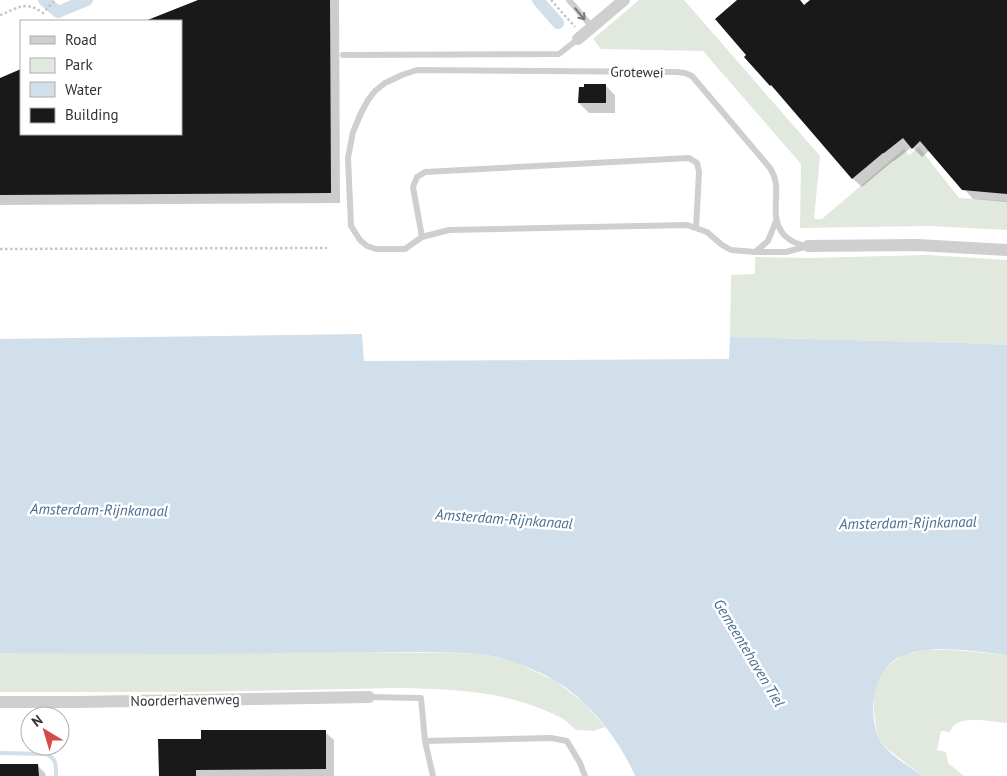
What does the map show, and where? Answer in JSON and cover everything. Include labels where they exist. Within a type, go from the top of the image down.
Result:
[{"type":"street","points":[[584,34],[624,0]]},
{"type":"street","points":[[808,246],[917,244],[1007,250]]},
{"type":"street","name":"Noorderhavenweg","points":[[0,702],[369,696]]},
{"type":"lane","points":[[343,55],[559,54],[584,34],[569,0]]},
{"type":"lane","name":"Grotewei","points":[[422,238],[405,249],[376,249],[360,240],[351,226],[348,158],[353,132],[368,100],[385,84],[417,70],[685,73],[692,76],[775,175],[777,185],[776,221]]},
{"type":"lane","points":[[696,228],[699,172],[697,163],[689,158],[425,172],[417,177],[413,187],[422,238],[449,230],[687,225],[707,232],[731,250],[786,252],[808,246]]},
{"type":"lane","points":[[776,221],[779,228],[792,242],[808,246]]},
{"type":"lane","points":[[755,252],[768,241],[776,221]]},
{"type":"lane","points":[[369,696],[421,698],[425,741],[433,776]]},
{"type":"lane","points":[[425,741],[551,738],[567,741],[585,776]]},
{"type":"path","points":[[0,15],[25,5],[34,7],[43,13],[55,0]]},
{"type":"path","points":[[551,0],[584,34]]},
{"type":"path","points":[[0,249],[327,248]]},
{"type":"green space","points":[[639,0],[684,0],[820,156],[814,219],[822,219],[904,149],[909,155],[919,147],[959,198],[1007,201],[1007,230],[930,226],[800,228],[801,164],[703,51],[601,49],[593,39]]},
{"type":"green space","points":[[929,255],[1007,260],[1007,345],[730,337],[731,275],[755,274],[755,257],[808,258]]},
{"type":"green space","points":[[925,650],[953,650],[1007,655],[1007,723],[968,720],[955,725],[950,732],[941,731],[937,750],[946,752],[948,763],[964,776],[922,776],[884,746],[879,739],[876,728],[874,698],[876,686],[884,670],[902,655]]},
{"type":"green space","points":[[0,653],[449,653],[479,654],[500,658],[515,662],[557,682],[585,704],[605,727],[594,731],[576,730],[560,717],[526,703],[509,698],[453,690],[397,688],[190,692],[0,692]]},
{"type":"water","points":[[362,334],[364,361],[729,359],[730,337],[1007,345],[1007,655],[942,649],[929,650],[904,655],[893,661],[885,670],[879,681],[873,708],[877,734],[887,749],[922,776],[635,776],[613,736],[581,700],[557,682],[532,669],[493,656],[470,653],[422,652],[0,653],[0,339]]},
{"type":"building","points":[[198,0],[330,0],[331,193],[0,195],[0,78],[20,69],[20,135],[182,135],[182,20],[148,20]]},
{"type":"building","points":[[737,0],[800,0],[804,5],[810,0],[1007,0],[1007,194],[962,190],[920,141],[912,149],[903,138],[852,179],[771,85],[744,57],[746,55],[715,19]]},
{"type":"building","points":[[584,84],[606,84],[606,103],[578,103],[579,87],[584,87]]},
{"type":"building","points":[[201,730],[326,730],[326,769],[196,770],[196,776],[159,776],[158,739],[201,739]]},
{"type":"building","points":[[0,764],[38,764],[39,776],[0,776]]},
{"type":"waterway","points":[[44,0],[58,12],[87,0]]},
{"type":"waterway","points":[[538,0],[558,23]]},
{"type":"waterway","points":[[0,753],[46,754],[54,760],[56,776]]},
{"type":"water label","name":"Amsterdam-Rijnkanaal","points":[[99,510]]},
{"type":"water label","name":"Amsterdam-Rijnkanaal","points":[[504,519]]},
{"type":"water label","name":"Amsterdam-Rijnkanaal","points":[[908,523]]},
{"type":"water label","name":"Gemeentehaven Tiel","points":[[749,653]]}]
